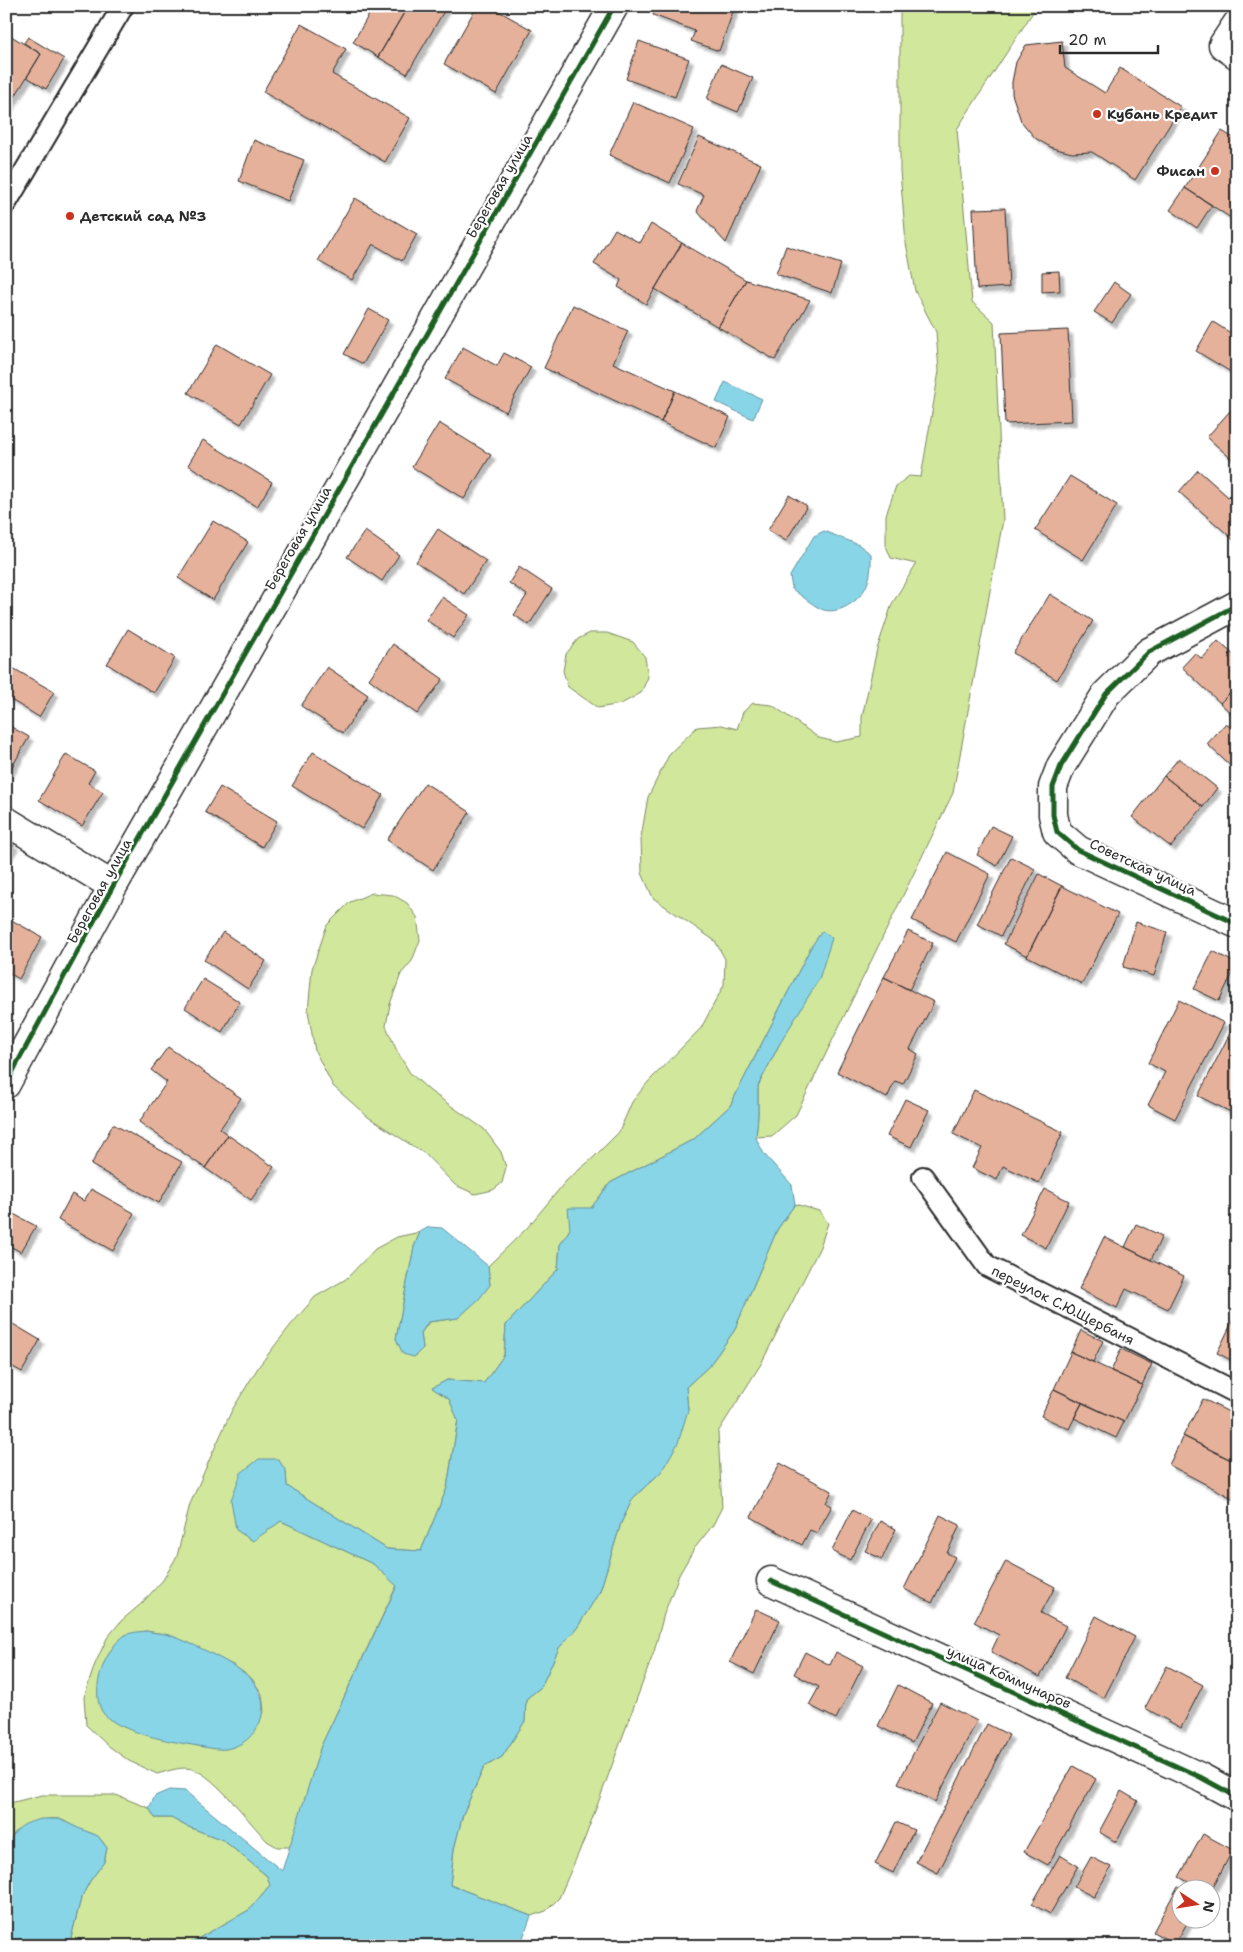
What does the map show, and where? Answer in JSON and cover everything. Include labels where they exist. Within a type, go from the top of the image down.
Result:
[{"type":"street","name":"Береговая улица","points":[[6,1084],[113,886],[614,6]]},
{"type":"street","points":[[1237,24],[1223,46],[1237,55]]},
{"type":"street","name":"Советская улица","points":[[1237,605],[1149,652],[1106,694],[1061,766],[1053,787],[1052,815],[1057,832],[1078,850],[1237,924]]},
{"type":"street","points":[[6,821],[113,886]]},
{"type":"street","name":"улица Коммунаров","points":[[770,1581],[1200,1777],[1237,1797]]},
{"type":"lane","points":[[6,203],[123,6]]},
{"type":"lane","name":"переулок С.Ю.Щербаня","points":[[923,1177],[987,1266],[1237,1393]]},
{"type":"green space","points":[[900,6],[1037,6],[957,129],[972,302],[994,322],[1003,520],[953,793],[796,1115],[772,1136],[756,1137],[758,1086],[779,1045],[823,932],[811,947],[730,1106],[694,1139],[610,1183],[591,1208],[570,1229],[560,1245],[558,1269],[506,1325],[504,1355],[484,1383],[447,1380],[433,1388],[449,1399],[458,1419],[447,1488],[421,1551],[387,1549],[287,1486],[286,1471],[253,1540],[281,1521],[373,1564],[397,1585],[321,1746],[291,1847],[277,1847],[267,1841],[223,1791],[203,1775],[195,1770],[186,1768],[157,1774],[129,1761],[106,1744],[86,1725],[84,1697],[95,1664],[107,1638],[121,1621],[142,1603],[163,1580],[177,1556],[190,1504],[232,1410],[259,1366],[315,1297],[346,1279],[375,1249],[397,1237],[420,1232],[414,1247],[396,1339],[423,1348],[421,1333],[429,1322],[458,1318],[490,1285],[488,1266],[527,1228],[566,1181],[619,1132],[632,1102],[648,1082],[701,1028],[724,985],[725,959],[715,941],[653,898],[642,873],[641,837],[648,797],[670,753],[697,727],[722,725],[737,729],[743,712],[753,703],[772,705],[819,738],[836,742],[862,737],[862,717],[877,649],[892,604],[916,564],[891,558],[886,546],[886,515],[896,486],[909,476],[921,477],[939,371],[936,332],[915,291],[906,243],[900,171]],"holes":[[[146,1631],[169,1635],[233,1665],[252,1679],[262,1694],[264,1712],[225,1749],[204,1747],[162,1738],[125,1635]]]},
{"type":"green space","points":[[590,633],[607,633],[633,642],[645,657],[648,677],[641,693],[621,704],[598,708],[568,687],[563,671],[566,654],[578,639]]},
{"type":"green space","points":[[372,893],[393,895],[407,903],[417,917],[420,940],[412,961],[401,974],[390,1004],[386,1026],[397,1051],[410,1073],[430,1091],[484,1129],[501,1152],[506,1167],[502,1183],[493,1190],[475,1194],[455,1185],[425,1154],[368,1117],[333,1086],[315,1051],[308,1011],[312,969],[327,925],[350,902]]},
{"type":"green space","points":[[795,1204],[819,1211],[828,1223],[820,1247],[761,1364],[718,1432],[722,1507],[713,1525],[694,1549],[679,1575],[664,1614],[654,1652],[604,1787],[585,1838],[559,1898],[546,1911],[531,1916],[450,1885],[454,1849],[463,1814],[484,1767],[502,1757],[525,1721],[526,1699],[541,1687],[559,1648],[577,1628],[600,1591],[621,1523],[633,1498],[661,1472],[688,1410],[686,1387],[709,1366],[734,1331],[777,1230]]},
{"type":"green space","points":[[42,1795],[116,1795],[149,1808],[155,1818],[171,1818],[186,1826],[223,1840],[267,1876],[270,1885],[249,1910],[185,1946],[69,1946],[81,1898],[90,1881],[104,1862],[107,1848],[95,1835],[58,1819],[36,1822],[15,1835],[6,1847],[6,1807],[10,1803]]},
{"type":"water","points":[[725,382],[762,399],[753,419],[716,402]]},
{"type":"water","points":[[824,531],[859,545],[871,554],[869,579],[863,592],[851,604],[843,608],[826,611],[792,589],[790,576],[814,536]]},
{"type":"water","points":[[822,931],[832,938],[819,979],[779,1045],[758,1086],[756,1138],[764,1154],[792,1185],[795,1204],[777,1230],[734,1331],[709,1366],[686,1387],[688,1410],[678,1443],[661,1472],[633,1498],[621,1523],[600,1591],[577,1628],[559,1648],[541,1687],[526,1699],[525,1721],[502,1757],[484,1767],[463,1814],[454,1849],[450,1885],[531,1916],[520,1946],[185,1946],[249,1910],[270,1885],[267,1876],[223,1840],[186,1826],[171,1818],[155,1818],[149,1808],[155,1796],[169,1790],[185,1791],[282,1871],[321,1746],[397,1586],[373,1564],[281,1521],[253,1541],[236,1530],[231,1500],[241,1473],[259,1459],[278,1459],[286,1471],[287,1486],[387,1549],[421,1551],[447,1488],[458,1420],[449,1399],[432,1388],[447,1380],[484,1383],[504,1355],[506,1325],[558,1269],[560,1245],[570,1229],[568,1208],[591,1208],[610,1183],[694,1139],[730,1106],[811,947]]},
{"type":"water","points":[[429,1227],[442,1228],[488,1266],[490,1285],[479,1299],[458,1318],[428,1322],[421,1333],[423,1348],[414,1357],[403,1354],[396,1339],[414,1247],[420,1232]]},
{"type":"water","points":[[146,1631],[169,1635],[200,1648],[226,1661],[252,1680],[259,1690],[263,1712],[255,1731],[238,1745],[221,1749],[142,1734],[109,1719],[102,1711],[98,1701],[98,1689],[100,1676],[109,1652],[124,1636]]},
{"type":"water","points":[[41,1819],[59,1819],[98,1836],[107,1848],[104,1862],[90,1881],[81,1898],[69,1946],[6,1946],[6,1847],[20,1828]]},
{"type":"building","points":[[374,6],[408,6],[378,57],[353,42]]},
{"type":"building","points":[[408,6],[447,6],[407,74],[378,57]]},
{"type":"building","points":[[477,6],[490,6],[532,30],[496,94],[444,64]]},
{"type":"building","points":[[656,6],[735,6],[719,51],[691,41],[695,31],[653,15]]},
{"type":"building","points":[[301,24],[346,49],[332,74],[410,118],[385,162],[263,92]]},
{"type":"building","points":[[6,33],[41,54],[6,111]]},
{"type":"building","points":[[28,37],[64,59],[46,89],[27,77],[41,54],[24,43]]},
{"type":"building","points":[[639,41],[689,59],[675,97],[626,79]]},
{"type":"building","name":"Кубань Кредит","points":[[1062,41],[1065,68],[1105,93],[1120,68],[1181,107],[1135,180],[1092,152],[1072,153],[1052,148],[1035,138],[1021,121],[1012,94],[1016,62],[1026,45]]},
{"type":"building","points":[[721,64],[753,78],[738,112],[707,99]]},
{"type":"building","points":[[633,102],[694,129],[670,183],[609,155]]},
{"type":"building","points":[[1222,131],[1237,140],[1237,222],[1185,188]]},
{"type":"building","points":[[699,137],[761,164],[726,243],[697,211],[704,195],[678,184]]},
{"type":"building","points":[[254,140],[304,160],[288,201],[239,181]]},
{"type":"building","points":[[1185,188],[1212,205],[1197,228],[1170,210]]},
{"type":"building","points":[[355,198],[417,234],[402,261],[373,244],[352,280],[318,261]]},
{"type":"building","points":[[1005,208],[1009,287],[977,289],[973,209]]},
{"type":"building","points":[[651,224],[682,243],[646,304],[618,287],[621,280],[594,264],[615,229],[640,243]]},
{"type":"building","points":[[682,243],[746,280],[718,327],[655,289]]},
{"type":"building","points":[[786,246],[841,264],[832,293],[776,274]]},
{"type":"building","points":[[1059,271],[1060,291],[1042,292],[1042,272]]},
{"type":"building","points":[[746,280],[810,300],[775,360],[718,327]]},
{"type":"building","points":[[1114,282],[1131,294],[1112,323],[1094,312]]},
{"type":"building","points":[[573,305],[628,331],[613,363],[675,391],[661,422],[544,368]]},
{"type":"building","points":[[369,309],[388,320],[363,364],[344,354]]},
{"type":"building","points":[[1213,322],[1237,337],[1237,369],[1234,374],[1196,351]]},
{"type":"building","points":[[1068,330],[1072,421],[1005,424],[1001,333]]},
{"type":"building","points":[[217,344],[270,375],[241,424],[188,393]]},
{"type":"building","points":[[463,347],[497,366],[504,353],[531,367],[506,412],[445,379]]},
{"type":"building","points":[[675,391],[730,417],[716,448],[661,422]]},
{"type":"building","points":[[1237,403],[1237,464],[1207,437]]},
{"type":"building","points":[[439,423],[491,455],[464,499],[412,467]]},
{"type":"building","points":[[203,440],[272,482],[257,507],[188,465]]},
{"type":"building","points":[[1198,470],[1237,505],[1237,539],[1235,541],[1179,492]]},
{"type":"building","points":[[1070,476],[1117,505],[1083,560],[1035,530]]},
{"type":"building","points":[[789,495],[807,506],[786,541],[768,530]]},
{"type":"building","points":[[213,521],[248,542],[213,600],[178,578]]},
{"type":"building","points":[[438,529],[486,561],[464,594],[416,562]]},
{"type":"building","points":[[365,531],[399,555],[382,581],[347,557]]},
{"type":"building","points":[[519,567],[552,589],[529,625],[514,615],[527,595],[509,583]]},
{"type":"building","points":[[1050,594],[1093,621],[1057,680],[1013,653]]},
{"type":"building","points":[[442,597],[469,615],[453,638],[426,620]]},
{"type":"building","points":[[128,629],[175,658],[154,693],[107,664]]},
{"type":"building","points":[[1218,641],[1237,658],[1237,686],[1220,703],[1182,667],[1195,653],[1202,659]]},
{"type":"building","points":[[393,644],[443,679],[417,714],[369,679]]},
{"type":"building","points":[[6,664],[54,692],[39,717],[6,697]]},
{"type":"building","points":[[327,667],[368,695],[343,733],[301,706]]},
{"type":"building","points":[[1237,686],[1237,719],[1220,703]]},
{"type":"building","points":[[1226,723],[1237,733],[1237,772],[1207,744]]},
{"type":"building","points":[[6,724],[29,737],[8,774],[6,773]]},
{"type":"building","points":[[313,752],[383,795],[362,829],[292,786]]},
{"type":"building","points":[[66,754],[95,771],[88,783],[103,792],[82,826],[39,800]]},
{"type":"building","points":[[1179,758],[1217,788],[1203,807],[1164,776]]},
{"type":"building","points":[[1164,776],[1203,807],[1171,847],[1132,817]]},
{"type":"building","points":[[425,783],[470,812],[433,870],[387,840]]},
{"type":"building","points":[[220,787],[277,821],[262,847],[205,812]]},
{"type":"building","points":[[991,826],[1012,836],[997,866],[977,855]]},
{"type":"building","points":[[6,840],[14,845],[6,857]]},
{"type":"building","points":[[947,852],[990,874],[956,942],[912,920]]},
{"type":"building","points":[[1011,857],[1035,869],[1001,936],[977,924]]},
{"type":"building","points":[[1039,874],[1062,886],[1027,956],[1004,944]]},
{"type":"building","points":[[1062,886],[1118,914],[1082,984],[1027,956]]},
{"type":"building","points":[[6,917],[42,937],[19,979],[6,971]]},
{"type":"building","points":[[1136,922],[1167,932],[1154,976],[1123,967]]},
{"type":"building","points":[[908,931],[933,943],[909,990],[884,977]]},
{"type":"building","points":[[223,932],[266,961],[248,989],[204,960]]},
{"type":"building","points":[[1213,951],[1237,964],[1219,1001],[1194,989]]},
{"type":"building","points":[[884,977],[934,1002],[910,1049],[918,1054],[903,1084],[895,1081],[887,1098],[837,1072]]},
{"type":"building","points":[[203,979],[240,1002],[222,1032],[185,1008]]},
{"type":"building","points":[[1179,1000],[1224,1023],[1175,1119],[1148,1105],[1165,1072],[1148,1063]]},
{"type":"building","points":[[1233,1027],[1237,1030],[1237,1115],[1198,1096]]},
{"type":"building","points":[[168,1047],[241,1098],[220,1129],[228,1135],[205,1168],[139,1122],[167,1082],[151,1070]]},
{"type":"building","points":[[974,1090],[1063,1132],[1039,1183],[1003,1166],[997,1180],[972,1168],[982,1148],[953,1134]]},
{"type":"building","points":[[905,1099],[929,1110],[911,1147],[887,1136]]},
{"type":"building","points":[[113,1124],[182,1162],[159,1203],[91,1165]]},
{"type":"building","points":[[228,1135],[274,1167],[251,1200],[205,1168]]},
{"type":"building","points":[[91,1189],[134,1213],[113,1251],[58,1220],[72,1194],[84,1201]]},
{"type":"building","points":[[1045,1189],[1069,1201],[1046,1248],[1021,1235]]},
{"type":"building","points":[[6,1210],[36,1226],[21,1252],[6,1244]]},
{"type":"building","points":[[1136,1224],[1162,1236],[1151,1260],[1125,1247]]},
{"type":"building","points":[[1104,1237],[1184,1276],[1168,1309],[1126,1289],[1117,1308],[1079,1289]]},
{"type":"building","points":[[1237,1312],[1237,1363],[1217,1353]]},
{"type":"building","points":[[8,1321],[40,1340],[22,1372],[6,1363]]},
{"type":"building","points":[[1081,1330],[1103,1341],[1093,1362],[1071,1352]]},
{"type":"building","points":[[1121,1349],[1152,1364],[1142,1385],[1111,1371]]},
{"type":"building","points":[[1071,1352],[1142,1385],[1124,1422],[1054,1389]]},
{"type":"building","points":[[1054,1389],[1082,1403],[1069,1429],[1041,1416]]},
{"type":"building","points":[[1203,1399],[1237,1416],[1237,1463],[1183,1436]]},
{"type":"building","points":[[1082,1403],[1124,1422],[1116,1438],[1074,1418]]},
{"type":"building","points":[[1183,1436],[1237,1463],[1236,1500],[1169,1465]]},
{"type":"building","points":[[780,1463],[832,1491],[826,1503],[832,1506],[817,1533],[810,1530],[802,1545],[751,1517]]},
{"type":"building","points":[[852,1510],[871,1520],[850,1560],[832,1551]]},
{"type":"building","points":[[940,1515],[960,1525],[947,1553],[955,1557],[932,1603],[904,1589]]},
{"type":"building","points":[[880,1521],[896,1529],[882,1559],[865,1551]]},
{"type":"building","points":[[1006,1561],[1055,1587],[1041,1613],[1066,1626],[1040,1677],[991,1652],[999,1635],[974,1622]]},
{"type":"building","points":[[756,1609],[780,1620],[754,1674],[730,1662]]},
{"type":"building","points":[[1096,1616],[1135,1637],[1104,1698],[1065,1678]]},
{"type":"building","points":[[805,1652],[830,1665],[836,1652],[863,1666],[836,1719],[809,1705],[819,1687],[794,1674]]},
{"type":"building","points":[[1167,1666],[1203,1685],[1181,1728],[1145,1708]]},
{"type":"building","points":[[898,1685],[932,1703],[912,1743],[878,1726]]},
{"type":"building","points":[[940,1702],[977,1721],[935,1802],[898,1783]]},
{"type":"building","points":[[987,1724],[1009,1735],[938,1873],[916,1862]]},
{"type":"building","points":[[1073,1766],[1096,1779],[1048,1865],[1024,1852]]},
{"type":"building","points":[[1121,1791],[1138,1801],[1116,1842],[1099,1832]]},
{"type":"building","points":[[896,1822],[914,1830],[893,1873],[875,1864]]},
{"type":"building","points":[[1203,1834],[1233,1850],[1217,1880],[1185,1880],[1179,1877]]},
{"type":"building","points":[[1060,1855],[1078,1866],[1050,1914],[1032,1904]]},
{"type":"building","points":[[1091,1857],[1111,1867],[1094,1897],[1074,1887]]},
{"type":"building","points":[[1170,1901],[1170,1930],[1183,1930],[1175,1944],[1153,1932]]},
{"type":"cycle path","points":[[6,1084],[113,886],[614,6]]},
{"type":"cycle path","points":[[1237,605],[1149,652],[1106,694],[1061,766],[1053,787],[1053,815],[1057,832],[1078,850],[1237,924]]},
{"type":"cycle path","points":[[771,1581],[1200,1777],[1237,1797]]},
{"type":"place","name":"Кубань Кредит","points":[[1097,114]]},
{"type":"place","name":"Фисан","points":[[1215,171]]},
{"type":"place","name":"Детский сад №3","points":[[70,216]]}]
